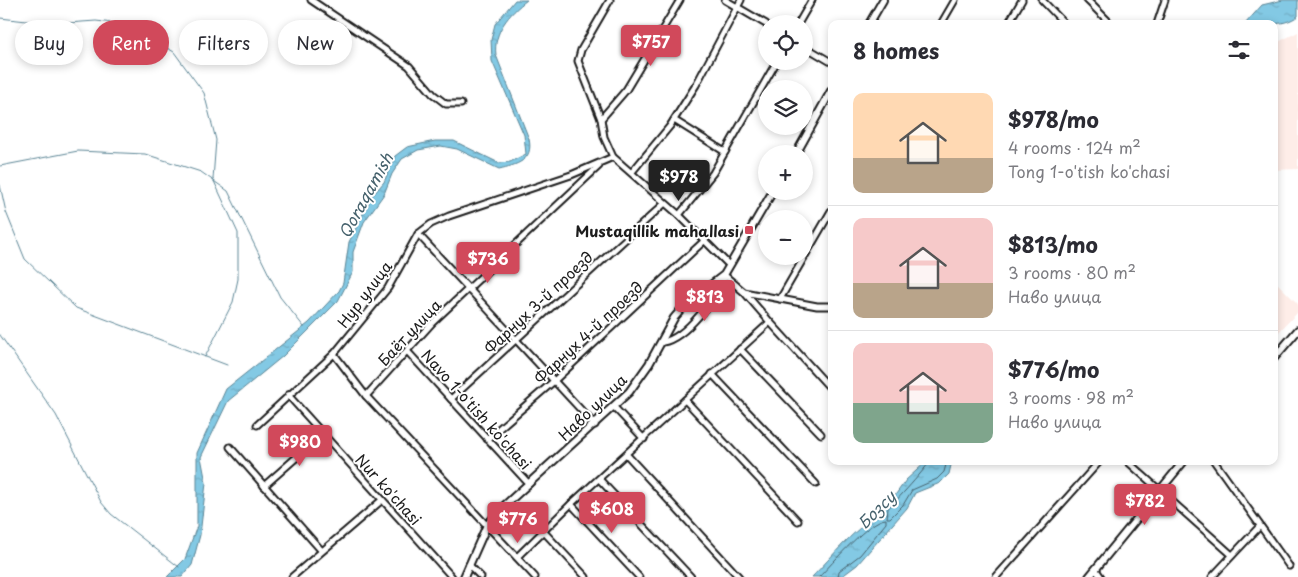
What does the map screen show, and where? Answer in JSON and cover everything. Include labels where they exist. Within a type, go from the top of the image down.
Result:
[{"type":"street","points":[[311,0],[409,66],[433,94],[446,104],[460,104]]},
{"type":"street","points":[[610,0],[581,50],[578,61],[612,157],[632,172],[679,215],[729,265]]},
{"type":"street","points":[[600,119],[626,90],[680,0]]},
{"type":"street","points":[[725,0],[758,19]]},
{"type":"street","points":[[632,172],[674,120],[696,85],[740,0]]},
{"type":"street","points":[[803,15],[812,0]]},
{"type":"street","points":[[871,20],[883,0]]},
{"type":"street","points":[[943,20],[955,0]]},
{"type":"street","points":[[1010,20],[1022,0]]},
{"type":"street","points":[[1042,0],[1061,20]]},
{"type":"street","points":[[1088,0],[1107,20]]},
{"type":"street","points":[[1158,20],[1165,0]]},
{"type":"street","points":[[813,51],[828,60]]},
{"type":"street","points":[[679,215],[713,173],[772,70]]},
{"type":"street","points":[[801,145],[828,97]]},
{"type":"street","points":[[674,120],[725,152]]},
{"type":"street","name":"Нур улица","points":[[257,425],[334,354],[388,288],[418,234],[431,224],[602,163],[612,157]]},
{"type":"street","name":"Баёт улица","points":[[366,396],[432,323],[602,163]]},
{"type":"street","points":[[663,342],[676,337],[716,296],[729,265],[768,200]]},
{"type":"street","name":"Фарнух 3-й проезд","points":[[451,399],[665,203]]},
{"type":"street","points":[[780,299],[828,216]]},
{"type":"street","points":[[418,234],[595,425]]},
{"type":"street","name":"Фарнух 4-й проезд","points":[[487,439],[554,381],[704,241]]},
{"type":"street","points":[[724,276],[744,292],[828,386]]},
{"type":"street","name":"Наво улица","points":[[464,577],[487,525],[629,392],[663,342],[674,318],[686,304],[724,276]]},
{"type":"street","points":[[744,292],[817,306],[828,306]]},
{"type":"street","points":[[517,557],[571,504],[600,480],[770,322]]},
{"type":"street","points":[[1278,353],[1298,330]]},
{"type":"street","points":[[740,349],[821,434]]},
{"type":"street","name":"Navo 1-o'tish ko'chasi","points":[[407,351],[529,484]]},
{"type":"street","points":[[334,354],[366,396],[535,577]]},
{"type":"street","points":[[712,374],[816,484]]},
{"type":"street","name":"Nur ko'chasi","points":[[288,395],[452,577]]},
{"type":"street","points":[[685,400],[798,520]]},
{"type":"street","points":[[614,407],[644,439]]},
{"type":"street","points":[[264,486],[323,434]]},
{"type":"street","points":[[230,448],[321,550]]},
{"type":"street","points":[[627,455],[739,577]]},
{"type":"street","points":[[996,577],[1096,465]]},
{"type":"street","points":[[1132,465],[1232,556]]},
{"type":"street","points":[[1089,577],[1181,465]]},
{"type":"street","points":[[1217,465],[1259,527],[1289,566]]},
{"type":"street","points":[[600,480],[691,577]]},
{"type":"street","points":[[292,577],[321,550],[382,500]]},
{"type":"street","points":[[571,504],[639,577]]},
{"type":"street","points":[[1212,577],[1259,527]]},
{"type":"street","points":[[544,532],[586,577]]},
{"type":"street","points":[[469,565],[481,577]]},
{"type":"street","points":[[1096,570],[1101,577]]},
{"type":"shaded area","points":[[1298,32],[1298,169],[1278,170],[1278,42]]},
{"type":"shaded area","points":[[1278,284],[1298,304],[1298,312],[1278,333]]},
{"type":"water","points":[[515,0],[527,0],[508,17],[500,31],[497,39],[496,55],[529,139],[529,152],[526,157],[517,164],[499,169],[457,149],[441,146],[418,150],[402,159],[392,174],[384,194],[364,222],[353,252],[353,272],[338,301],[283,356],[228,401],[201,457],[206,483],[200,535],[192,565],[182,577],[167,577],[185,559],[197,526],[197,453],[226,389],[309,323],[339,291],[343,283],[349,242],[372,196],[384,182],[395,156],[407,147],[435,141],[454,141],[499,163],[510,162],[526,154],[524,135],[492,61],[491,40],[495,24]]},
{"type":"water","points":[[1283,0],[1298,0],[1298,16],[1292,20],[1279,23],[1278,20],[1249,20],[1262,5]]},
{"type":"water","name":"Бозсу","points":[[923,465],[951,465],[949,474],[940,483],[915,493],[907,508],[857,565],[841,577],[812,577],[854,533],[881,514],[884,504],[891,501],[906,480]]},
{"type":"waterway","points":[[0,18],[53,24],[96,21],[130,25],[174,52],[204,93],[216,140],[213,179],[238,233],[238,279],[233,302],[205,357]]},
{"type":"waterway","points":[[0,166],[78,151],[145,154],[201,172],[228,191],[280,297],[304,327]]},
{"type":"waterway","points":[[0,185],[6,212],[25,259],[76,308],[227,365]]},
{"type":"waterway","points":[[0,335],[56,415],[101,502],[111,514],[179,567]]},
{"type":"place","name":"Mustaqillik mahallasi","points":[[749,230]]},
{"type":"water label","name":"Qoraqamish","points":[[365,195]]}]
